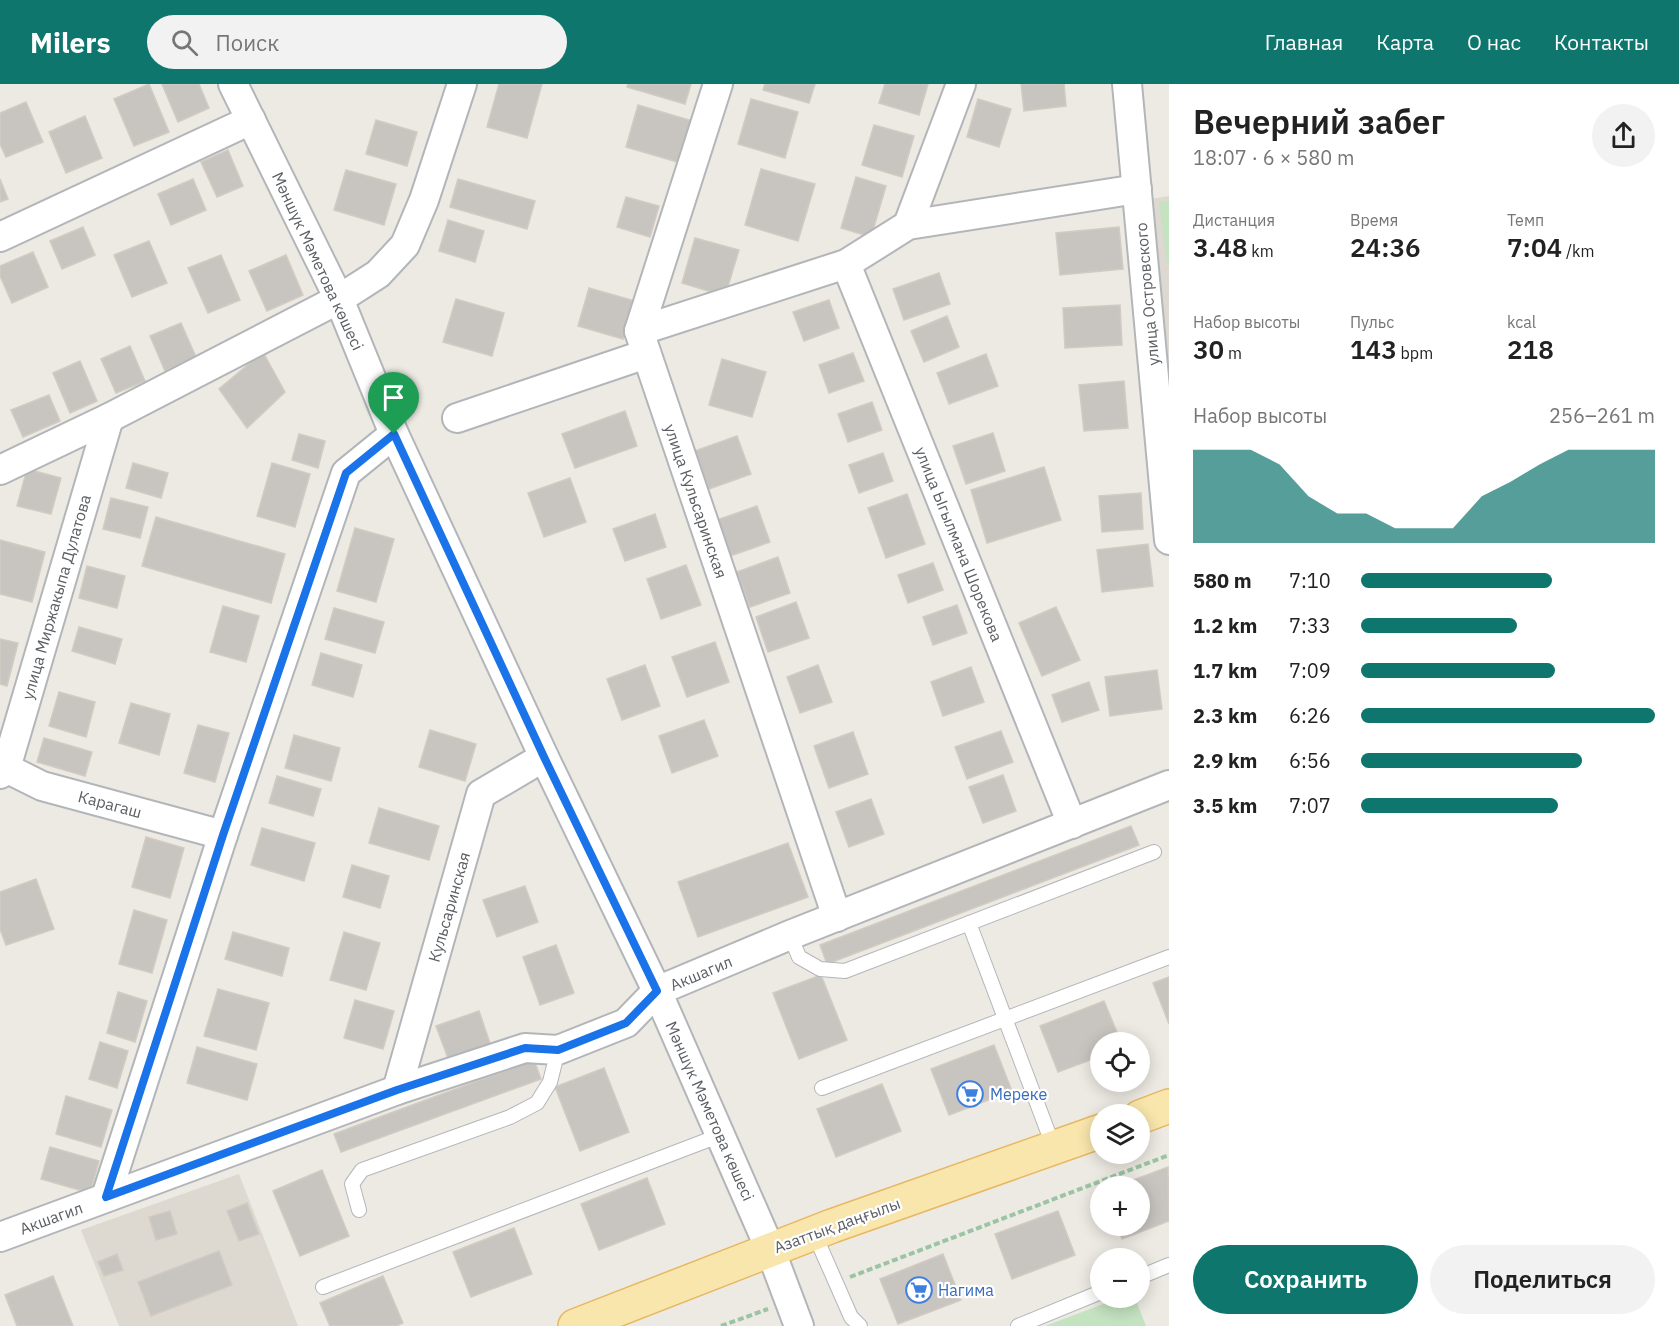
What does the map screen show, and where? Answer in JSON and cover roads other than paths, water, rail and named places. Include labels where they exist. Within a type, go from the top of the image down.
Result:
[{"type":"main road","points":[[1150,1113],[1169,1106]]},
{"type":"main road","name":"Азаттық даңғылы","points":[[575,1326],[770,1249],[1090,1135]]},
{"type":"street","name":"Мәншүк Мәметова көшесі","points":[[233,84],[339,299],[394,434],[544,757],[657,991],[770,1249],[794,1313]]},
{"type":"street","points":[[0,470],[109,418],[339,299],[378,274],[405,245],[424,200],[462,84]]},
{"type":"street","points":[[642,343],[718,84]]},
{"type":"street","points":[[908,225],[961,84]]},
{"type":"street","name":"улица Островского","points":[[1127,84],[1169,540]]},
{"type":"street","points":[[0,237],[251,120]]},
{"type":"street","points":[[457,418],[846,264],[908,225],[1137,189]]},
{"type":"street","name":"улица Ыгылмана Шорекова","points":[[846,264],[1072,824]]},
{"type":"street","name":"улица Кульсаринская","points":[[642,343],[837,917]]},
{"type":"street","name":"улица Миржакыпа Дулатова","points":[[2,769],[109,418]]},
{"type":"street","points":[[106,1197],[223,835],[346,473],[394,434]]},
{"type":"street","name":"Кульсаринская","points":[[397,1090],[481,794],[544,757]]},
{"type":"street","name":"Карагаш","points":[[2,769],[42,786],[223,835]]},
{"type":"street","name":"Акшагил","points":[[0,1237],[397,1090],[525,1048],[558,1050],[626,1023],[657,991],[790,935],[1169,785]]},
{"type":"lane","points":[[790,935],[799,957],[820,969],[845,971],[1154,852]]},
{"type":"lane","points":[[969,923],[1054,1148]]},
{"type":"lane","points":[[822,1088],[1169,957]]},
{"type":"lane","points":[[359,1210],[352,1184],[362,1170],[510,1117],[537,1103],[550,1082],[558,1050]]},
{"type":"lane","points":[[323,1287],[721,1135]]},
{"type":"lane","points":[[814,1233],[851,1317],[860,1326]]},
{"type":"lane","points":[[1150,1272],[1169,1265]]},
{"type":"lane","points":[[1018,1326],[1090,1297]]},
{"type":"place","name":"Мереке","points":[[970,1094]]},
{"type":"place","name":"Нагима","points":[[919,1290]]}]
